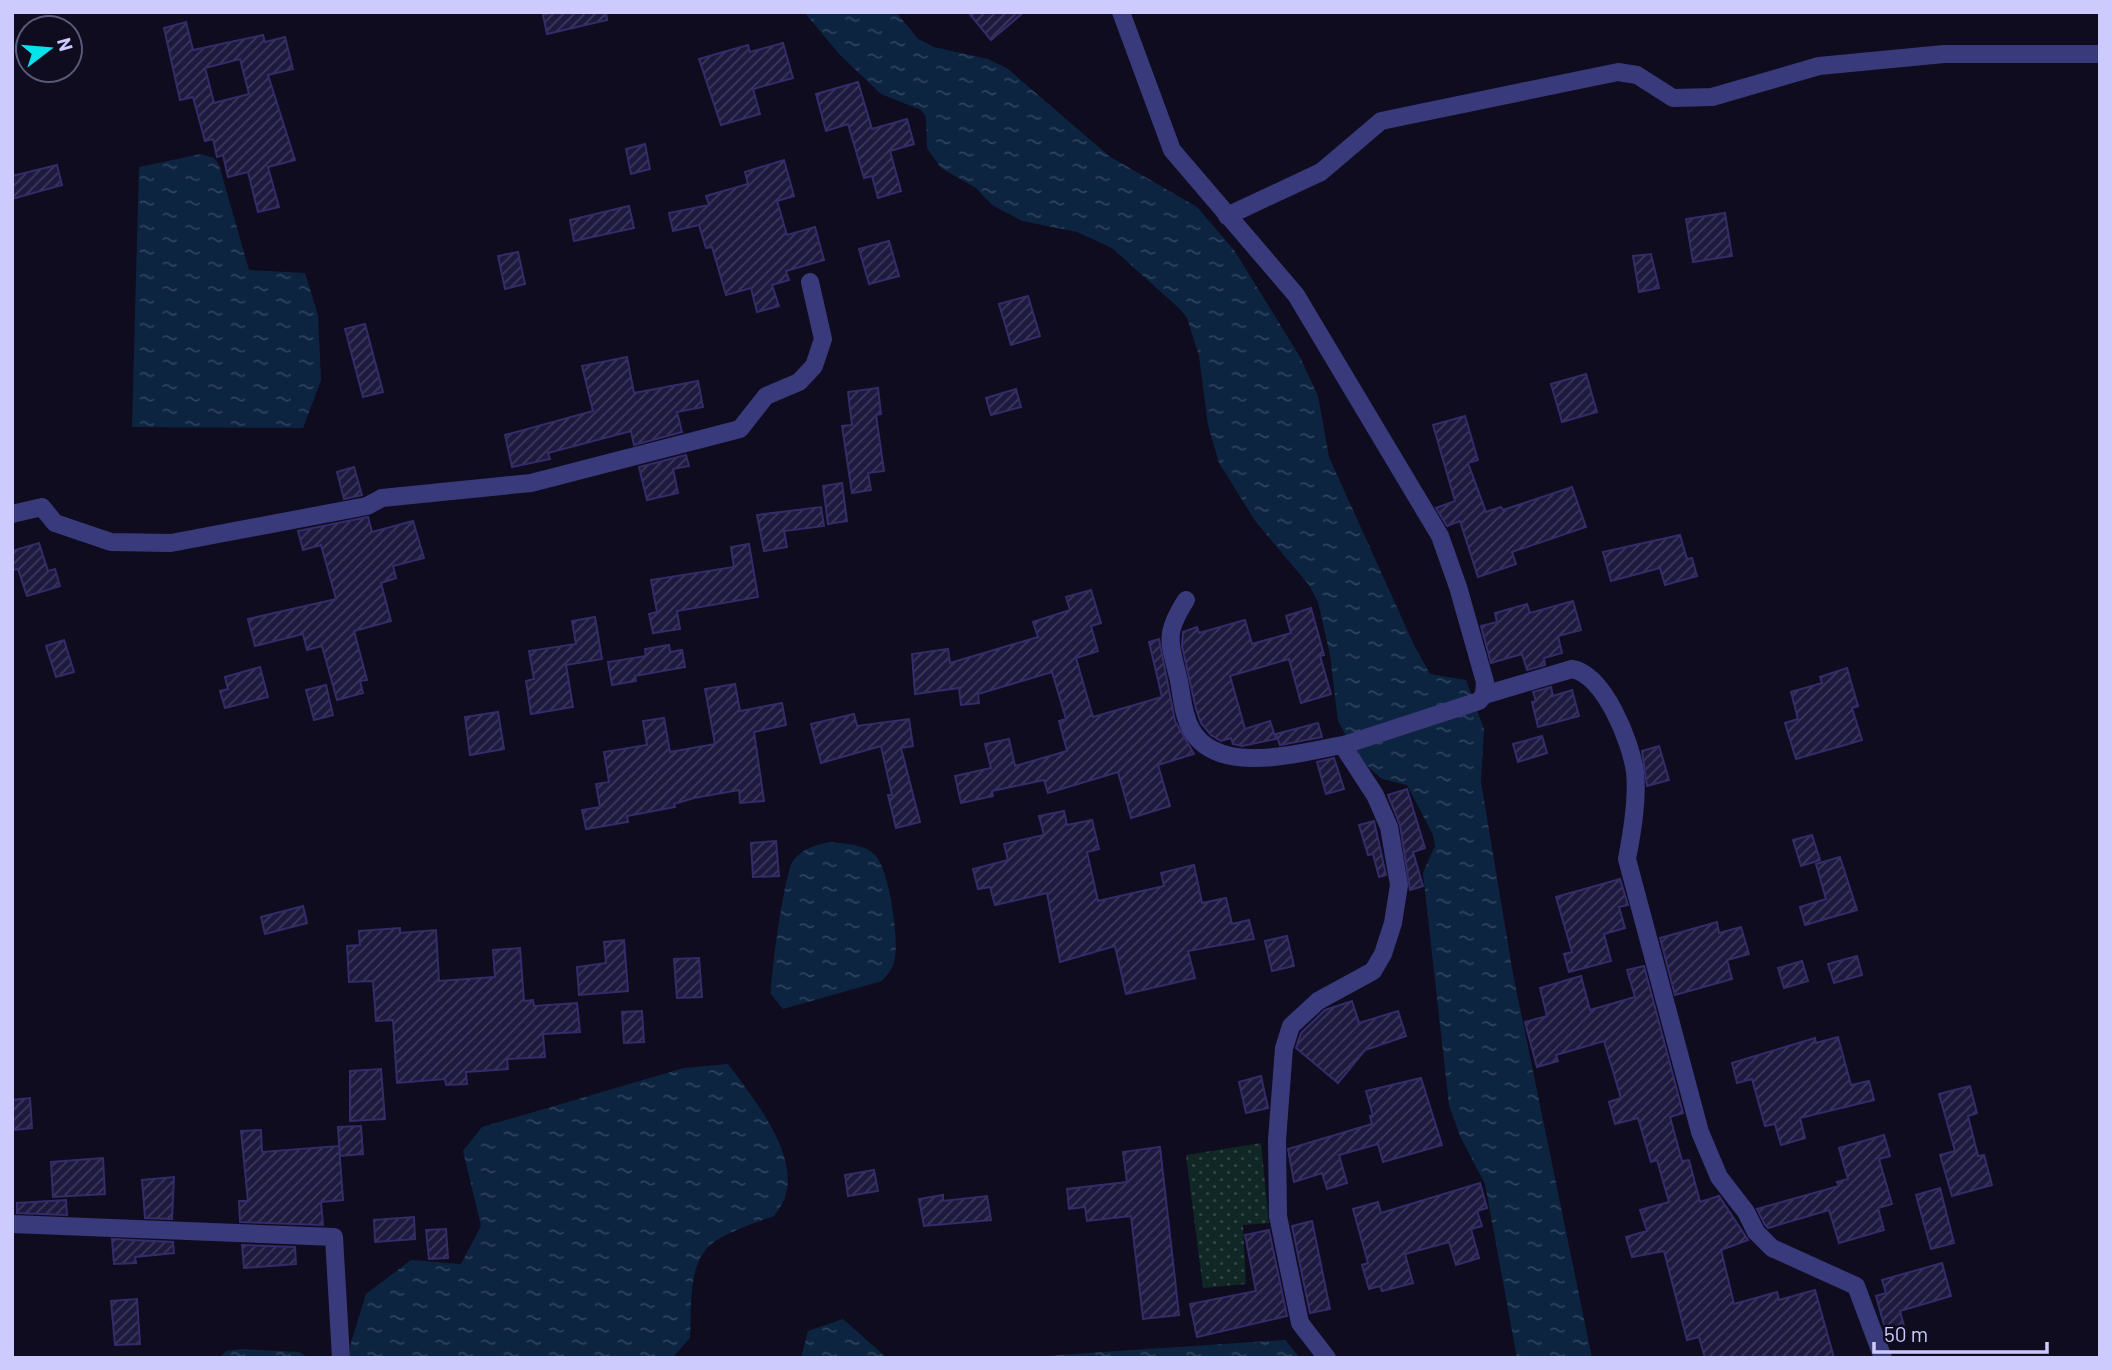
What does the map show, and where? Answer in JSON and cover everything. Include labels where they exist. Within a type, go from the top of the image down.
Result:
[{"type":"street","points":[[1121,12],[1172,150],[1296,295],[1440,536],[1472,631],[1485,682],[1481,698]]},
{"type":"street","points":[[1227,216],[1321,172],[1381,121],[1618,72],[1637,75],[1673,98],[1712,97],[1819,66],[1944,54],[2100,54]]},
{"type":"street","points":[[12,514],[42,506],[55,523],[111,542],[171,543],[367,506],[382,498],[531,483],[740,429],[766,396],[799,382],[814,366],[823,339],[810,282]]},
{"type":"street","points":[[1186,600],[1169,633],[1189,726],[1209,749],[1242,758],[1348,744],[1572,669],[1589,676],[1617,717],[1635,772],[1632,836],[1627,859],[1700,1132],[1719,1177],[1746,1212],[1756,1231],[1772,1248],[1856,1286],[1871,1318],[1883,1358]]},
{"type":"street","points":[[1327,1358],[1300,1323],[1293,1299],[1278,1216],[1277,1140],[1284,1048],[1292,1026],[1318,1001],[1373,971],[1383,954],[1393,923],[1399,885],[1390,827],[1375,795],[1345,749],[1348,744]]},
{"type":"street","points":[[12,1224],[334,1237],[341,1358]]},
{"type":"green space","points":[[1261,1143],[1269,1223],[1243,1225],[1246,1284],[1203,1288],[1186,1155]]},
{"type":"water","points":[[804,12],[896,12],[918,39],[934,47],[988,59],[1008,69],[1109,156],[1197,207],[1234,250],[1300,357],[1318,396],[1329,457],[1414,645],[1430,674],[1466,680],[1484,729],[1481,782],[1513,974],[1592,1358],[1517,1358],[1485,1184],[1460,1136],[1449,1105],[1423,873],[1435,846],[1433,835],[1407,785],[1382,779],[1359,759],[1338,721],[1330,655],[1318,602],[1309,585],[1256,522],[1219,463],[1208,425],[1199,356],[1187,318],[1112,248],[1077,232],[1022,221],[992,205],[976,188],[941,168],[927,148],[926,117],[921,110],[881,94],[840,55]]},
{"type":"water","points":[[201,154],[214,158],[219,165],[249,270],[305,273],[318,315],[321,380],[303,428],[132,427],[139,167]]},
{"type":"water","points":[[830,842],[866,849],[876,856],[881,864],[894,921],[894,961],[882,981],[783,1009],[771,994],[789,870],[793,861],[805,850]]},
{"type":"water","points":[[728,1064],[771,1127],[786,1163],[788,1181],[782,1205],[774,1216],[721,1238],[701,1256],[692,1290],[690,1338],[674,1356],[350,1358],[350,1346],[366,1294],[411,1260],[461,1264],[481,1226],[463,1151],[482,1127],[684,1068]]},
{"type":"water","points":[[843,1319],[887,1358],[801,1358],[808,1331]]},
{"type":"water","points":[[1285,1340],[1300,1358],[1011,1358]]},
{"type":"water","points":[[241,1349],[299,1352],[309,1358],[219,1358],[226,1351]]},
{"type":"building","points":[[556,12],[606,12],[607,20],[547,34],[543,15]]},
{"type":"building","points":[[968,12],[1024,12],[991,40]]},
{"type":"building","points":[[186,22],[193,50],[263,35],[265,42],[285,37],[293,69],[268,75],[295,160],[268,167],[279,207],[258,212],[248,172],[228,177],[223,155],[217,157],[213,139],[205,141],[193,97],[180,100],[164,28]],"holes":[[[240,59],[249,94],[214,103],[205,68]]]},
{"type":"building","points":[[783,43],[793,78],[753,89],[760,114],[721,125],[699,59],[748,45],[750,52]]},
{"type":"building","points":[[858,82],[872,129],[907,119],[914,144],[890,151],[901,191],[878,198],[872,176],[864,178],[848,124],[826,131],[816,94]]},
{"type":"building","points":[[645,144],[650,169],[631,174],[626,149]]},
{"type":"building","points":[[784,160],[794,196],[777,201],[787,235],[815,227],[824,260],[786,271],[789,280],[772,285],[779,306],[757,312],[751,288],[726,295],[712,247],[706,248],[699,225],[673,231],[669,213],[709,205],[706,196],[748,184],[745,172]]},
{"type":"building","points":[[57,165],[62,185],[12,199],[12,176]]},
{"type":"building","points":[[629,206],[634,228],[574,241],[570,220]]},
{"type":"building","points":[[1725,213],[1732,256],[1693,262],[1686,219]]},
{"type":"building","points":[[889,241],[899,276],[869,284],[859,249]]},
{"type":"building","points":[[518,252],[525,284],[505,289],[498,256]]},
{"type":"building","points":[[1651,254],[1659,288],[1639,292],[1633,256]]},
{"type":"building","points":[[1028,296],[1040,336],[1011,345],[999,304]]},
{"type":"building","points":[[365,324],[383,392],[363,397],[345,329]]},
{"type":"building","points":[[627,357],[634,393],[698,381],[703,407],[677,412],[682,432],[634,445],[631,431],[548,453],[550,459],[512,467],[505,435],[593,411],[582,366]]},
{"type":"building","points":[[1586,374],[1597,412],[1562,422],[1551,384]]},
{"type":"building","points":[[878,388],[881,414],[876,415],[884,471],[868,473],[871,490],[852,493],[842,426],[852,425],[848,392]]},
{"type":"building","points":[[1016,389],[1021,407],[991,415],[986,398]]},
{"type":"building","points":[[1465,416],[1478,460],[1468,463],[1486,512],[1501,507],[1503,510],[1572,487],[1586,527],[1512,552],[1516,564],[1478,577],[1460,521],[1447,526],[1436,508],[1455,501],[1433,425]]},
{"type":"building","points":[[686,455],[689,466],[673,469],[678,493],[647,500],[639,467]]},
{"type":"building","points":[[354,467],[362,495],[344,499],[337,472]]},
{"type":"building","points":[[842,483],[847,521],[828,524],[823,486]]},
{"type":"building","points":[[821,507],[824,526],[784,531],[787,547],[764,551],[757,515]]},
{"type":"building","points":[[368,517],[372,532],[413,521],[424,558],[393,566],[396,578],[381,583],[391,621],[354,631],[367,680],[360,681],[363,693],[337,700],[322,646],[307,650],[303,634],[255,646],[248,619],[336,599],[321,545],[303,550],[298,531]]},
{"type":"building","points":[[1680,535],[1687,559],[1692,558],[1697,576],[1665,585],[1660,568],[1611,581],[1603,552]]},
{"type":"building","points":[[39,543],[48,571],[55,569],[60,586],[27,596],[18,569],[12,570],[12,551]]},
{"type":"building","points":[[749,544],[758,597],[677,611],[680,629],[653,633],[649,614],[657,612],[651,580],[734,567],[731,547]]},
{"type":"building","points":[[1091,590],[1101,623],[1091,626],[1098,651],[1076,658],[1093,717],[1162,697],[1149,642],[1159,639],[1175,721],[1194,754],[1158,765],[1170,806],[1131,818],[1118,772],[1048,793],[1044,780],[992,791],[993,796],[961,803],[955,776],[991,768],[985,744],[1009,739],[1015,766],[1067,751],[1059,721],[1066,719],[1052,672],[978,694],[979,703],[961,705],[959,688],[915,694],[912,654],[948,649],[950,663],[1038,637],[1033,622],[1070,610],[1066,597]]},
{"type":"building","points":[[1573,601],[1581,630],[1558,636],[1562,653],[1544,658],[1545,665],[1527,670],[1522,654],[1491,663],[1481,626],[1497,622],[1495,613],[1527,604],[1530,613]]},
{"type":"building","points":[[1311,608],[1324,655],[1320,656],[1331,694],[1301,703],[1289,659],[1230,676],[1245,729],[1270,721],[1276,739],[1242,746],[1233,744],[1231,738],[1221,741],[1211,735],[1201,723],[1196,709],[1182,646],[1183,632],[1197,627],[1199,633],[1245,620],[1252,644],[1291,633],[1286,616]]},
{"type":"building","points":[[595,617],[602,659],[566,665],[573,707],[531,714],[526,681],[534,679],[529,651],[576,644],[572,621]]},
{"type":"building","points":[[64,640],[74,672],[56,677],[46,646]]},
{"type":"building","points":[[669,645],[670,652],[682,650],[685,667],[635,676],[636,681],[612,685],[608,662],[646,656],[645,649]]},
{"type":"building","points":[[260,667],[268,697],[225,708],[220,691],[228,689],[225,677]]},
{"type":"building","points":[[1847,668],[1858,706],[1852,708],[1862,740],[1796,759],[1785,723],[1798,719],[1791,692],[1822,683],[1820,677]]},
{"type":"building","points":[[735,684],[740,711],[782,703],[786,725],[754,732],[764,801],[740,803],[739,790],[694,798],[674,804],[675,807],[627,816],[628,822],[586,829],[582,810],[600,807],[596,784],[609,782],[604,752],[647,745],[643,721],[664,718],[670,752],[715,744],[705,689]]},
{"type":"building","points":[[326,685],[333,715],[314,720],[306,690]]},
{"type":"building","points":[[1551,687],[1553,696],[1572,690],[1579,716],[1538,727],[1532,702],[1536,701],[1533,692]]},
{"type":"building","points":[[498,712],[504,749],[470,755],[465,717]]},
{"type":"building","points":[[854,714],[857,726],[909,719],[913,746],[901,748],[920,822],[896,828],[881,746],[821,763],[811,724]]},
{"type":"building","points":[[1318,723],[1322,737],[1280,745],[1276,734]]},
{"type":"building","points":[[1542,736],[1547,753],[1518,762],[1513,744]]},
{"type":"building","points":[[1659,746],[1669,780],[1647,786],[1642,751]]},
{"type":"building","points":[[1334,758],[1344,789],[1326,794],[1317,762]]},
{"type":"building","points":[[1407,789],[1425,848],[1413,852],[1423,886],[1410,890],[1400,825],[1388,795]]},
{"type":"building","points":[[1064,811],[1067,825],[1092,820],[1099,849],[1087,852],[1098,901],[1164,886],[1161,873],[1194,865],[1202,903],[1226,898],[1232,924],[1249,920],[1254,939],[1188,951],[1195,978],[1126,994],[1115,946],[1060,962],[1047,893],[995,905],[990,887],[978,889],[973,869],[1008,860],[1004,844],[1044,835],[1039,816]]},
{"type":"building","points":[[1374,821],[1386,875],[1379,877],[1373,854],[1368,855],[1359,825]]},
{"type":"building","points":[[1812,835],[1820,860],[1801,866],[1793,840]]},
{"type":"building","points":[[776,841],[779,876],[753,877],[751,843]]},
{"type":"building","points":[[1840,857],[1857,910],[1805,925],[1800,907],[1826,899],[1816,864]]},
{"type":"building","points":[[1620,879],[1628,905],[1619,907],[1625,928],[1604,934],[1611,961],[1569,972],[1564,954],[1572,952],[1556,897]]},
{"type":"building","points":[[303,906],[307,923],[265,934],[261,917]]},
{"type":"building","points":[[1717,922],[1719,933],[1741,927],[1749,954],[1727,960],[1732,979],[1675,995],[1660,938]]},
{"type":"building","points":[[400,928],[400,933],[436,930],[439,981],[495,977],[493,950],[520,948],[524,1001],[533,1000],[534,1006],[577,1003],[580,1032],[543,1034],[545,1057],[507,1059],[508,1069],[466,1072],[467,1084],[446,1085],[445,1079],[397,1083],[393,1020],[376,1021],[373,981],[349,982],[347,946],[360,945],[359,931]]},
{"type":"building","points":[[1287,936],[1294,966],[1272,971],[1265,941]]},
{"type":"building","points":[[624,940],[628,991],[579,995],[577,967],[606,963],[604,942]]},
{"type":"building","points":[[1857,956],[1862,975],[1834,983],[1828,964]]},
{"type":"building","points":[[699,958],[702,997],[677,998],[674,959]]},
{"type":"building","points":[[1802,961],[1808,981],[1784,988],[1778,968]]},
{"type":"building","points":[[1644,966],[1683,1113],[1670,1117],[1682,1161],[1689,1160],[1700,1202],[1719,1196],[1748,1240],[1721,1250],[1734,1304],[1777,1292],[1779,1300],[1815,1290],[1834,1358],[1705,1358],[1699,1337],[1687,1340],[1664,1251],[1632,1257],[1626,1237],[1647,1231],[1640,1210],[1669,1202],[1657,1160],[1651,1162],[1638,1118],[1615,1124],[1609,1102],[1621,1098],[1604,1041],[1556,1055],[1558,1061],[1537,1067],[1525,1022],[1547,1016],[1540,988],[1581,976],[1590,1010],[1635,997],[1627,970]]},
{"type":"building","points":[[1352,1001],[1359,1023],[1398,1011],[1406,1036],[1365,1050],[1338,1083],[1296,1048],[1301,1033],[1325,1010]]},
{"type":"building","points":[[642,1011],[644,1042],[624,1043],[622,1012]]},
{"type":"building","points":[[1838,1037],[1851,1085],[1869,1081],[1874,1100],[1800,1118],[1805,1138],[1781,1145],[1775,1124],[1765,1126],[1752,1079],[1737,1083],[1732,1063],[1815,1038],[1816,1043]]},
{"type":"building","points":[[381,1069],[385,1119],[350,1121],[350,1071]]},
{"type":"building","points":[[1261,1076],[1268,1108],[1246,1113],[1239,1082]]},
{"type":"building","points":[[1421,1078],[1442,1145],[1383,1162],[1378,1144],[1339,1155],[1347,1183],[1327,1189],[1322,1173],[1294,1182],[1288,1149],[1372,1124],[1370,1116],[1373,1116],[1366,1091]]},
{"type":"building","points":[[1970,1086],[1977,1113],[1968,1116],[1978,1156],[1984,1155],[1992,1185],[1952,1196],[1940,1155],[1955,1151],[1939,1094]]},
{"type":"building","points":[[30,1098],[32,1128],[14,1130],[12,1100]]},
{"type":"building","points":[[361,1126],[363,1154],[340,1156],[338,1127]]},
{"type":"building","points":[[261,1130],[262,1152],[339,1146],[343,1200],[321,1202],[323,1225],[240,1222],[239,1201],[248,1201],[241,1131]]},
{"type":"building","points":[[1884,1135],[1890,1156],[1879,1159],[1892,1204],[1878,1208],[1884,1230],[1839,1243],[1829,1210],[1768,1228],[1765,1225],[1757,1209],[1839,1186],[1837,1182],[1848,1179],[1839,1148]]},
{"type":"building","points":[[1160,1147],[1179,1315],[1143,1319],[1131,1216],[1087,1221],[1085,1207],[1069,1209],[1067,1189],[1127,1182],[1123,1152]]},
{"type":"building","points":[[103,1158],[105,1194],[53,1197],[51,1162]]},
{"type":"building","points":[[874,1170],[878,1191],[848,1196],[845,1175]]},
{"type":"building","points":[[174,1177],[172,1219],[145,1218],[142,1180]]},
{"type":"building","points":[[1480,1183],[1487,1208],[1477,1211],[1482,1226],[1471,1229],[1479,1258],[1456,1265],[1449,1242],[1405,1254],[1413,1283],[1382,1291],[1380,1286],[1369,1289],[1362,1265],[1368,1263],[1353,1209],[1378,1202],[1381,1213]]},
{"type":"building","points":[[1940,1188],[1954,1243],[1931,1249],[1916,1195]]},
{"type":"building","points":[[943,1195],[943,1201],[987,1196],[991,1220],[924,1226],[919,1199]]},
{"type":"building","points":[[66,1200],[67,1215],[17,1213],[17,1203]]},
{"type":"building","points":[[414,1217],[415,1239],[375,1242],[374,1220]]},
{"type":"building","points":[[1312,1221],[1330,1309],[1310,1313],[1292,1226]]},
{"type":"building","points":[[446,1229],[448,1258],[429,1259],[426,1230]]},
{"type":"building","points":[[1269,1230],[1287,1316],[1197,1337],[1190,1304],[1256,1291],[1245,1235]]},
{"type":"building","points":[[112,1239],[173,1242],[174,1253],[135,1257],[136,1263],[114,1264]]},
{"type":"building","points":[[242,1245],[295,1247],[296,1264],[244,1268]]},
{"type":"building","points":[[1942,1263],[1951,1296],[1900,1311],[1904,1326],[1886,1332],[1876,1296],[1886,1293],[1882,1280]]},
{"type":"building","points":[[137,1299],[140,1344],[115,1345],[111,1301]]}]
